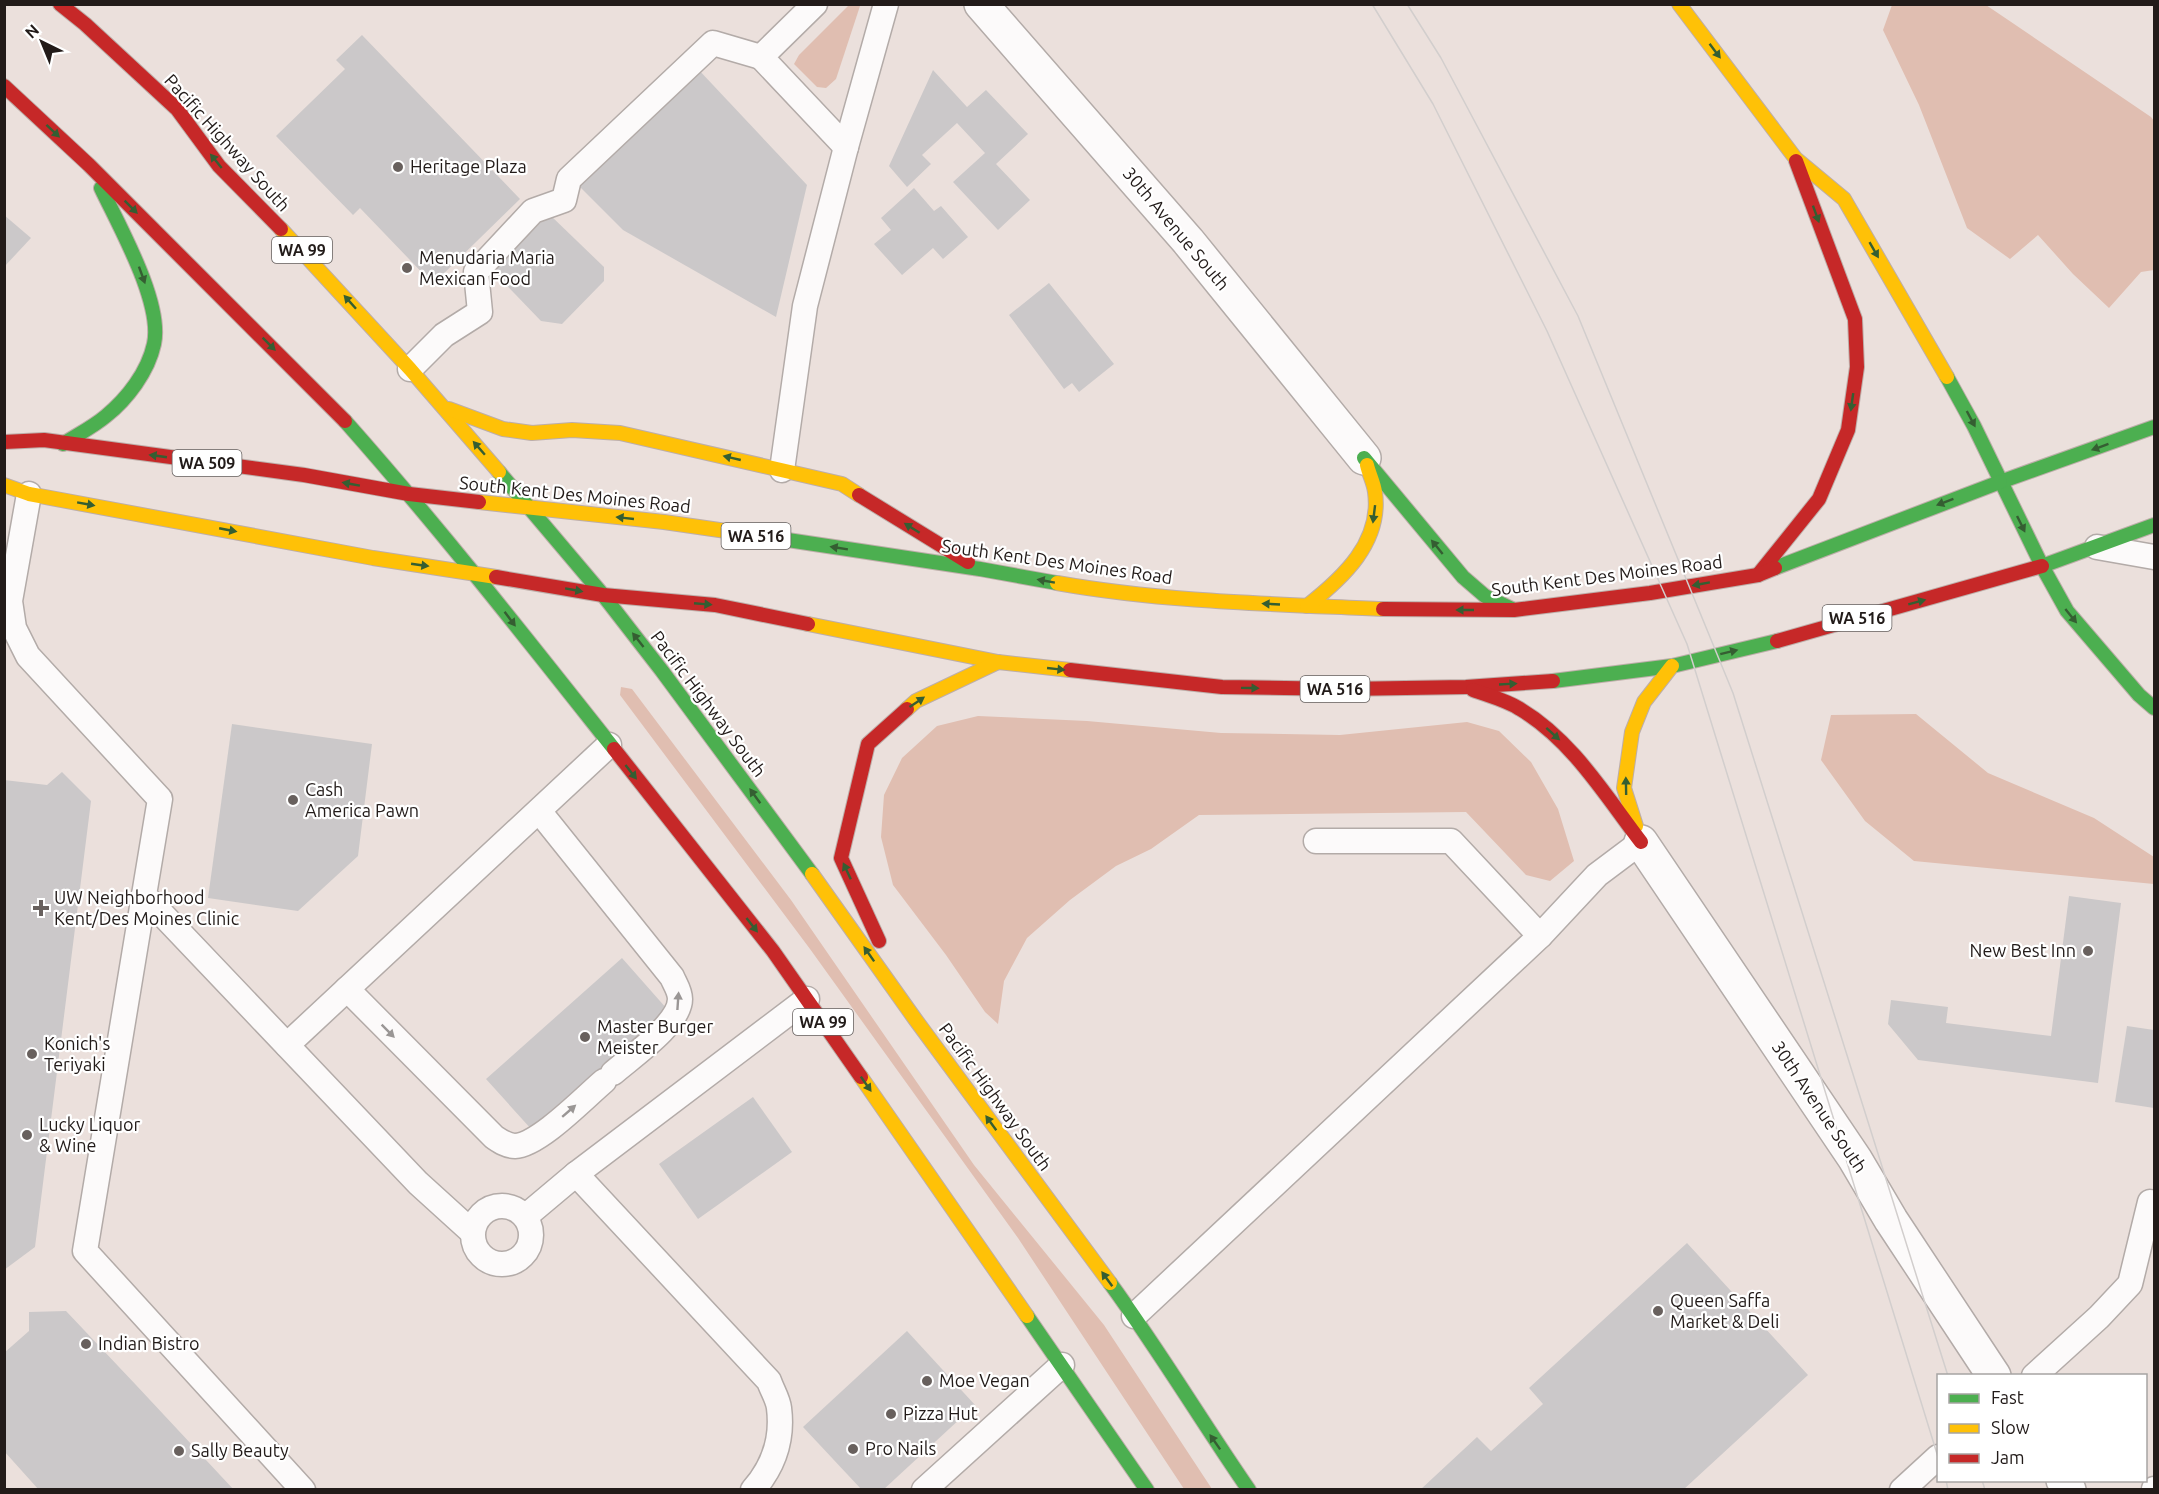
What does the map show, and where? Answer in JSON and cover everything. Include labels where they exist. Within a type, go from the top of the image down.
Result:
[{"type":"main road","name":"Pacific Highway South","points":[[60,4],[85,24],[177,109],[219,166],[308,256],[445,408],[603,596],[662,671],[828,896],[915,1019],[1134,1316],[1249,1490]]},
{"type":"main road","points":[[1679,4],[1796,159],[1844,199],[1974,426],[2042,566],[2067,611],[2139,696],[2154,708]]},
{"type":"main road","name":"WA 99","points":[[4,86],[89,165],[338,413],[475,573],[773,951],[1147,1490]]},
{"type":"main road","points":[[1758,574],[1819,499],[1848,430],[1857,367],[1855,319],[1796,159]]},
{"type":"main road","points":[[63,444],[106,416],[131,391],[144,369],[154,343],[153,315],[142,274],[89,165]]},
{"type":"main road","points":[[445,408],[503,429],[532,433],[572,430],[620,433],[842,484],[980,569]]},
{"type":"main road","name":"South Kent Des Moines Road","points":[[4,442],[44,440],[304,475],[409,494],[664,522],[980,569],[1103,591],[1307,606],[1407,610],[1514,610],[1650,593],[1758,574],[2000,482],[2154,427]]},
{"type":"main road","points":[[1307,606],[1349,572],[1371,532],[1375,513],[1374,490],[1364,458]]},
{"type":"main road","points":[[1364,458],[1463,577],[1485,596],[1514,610]]},
{"type":"main road","points":[[4,485],[29,494],[373,558],[475,573]]},
{"type":"main road","name":"WA 516","points":[[475,573],[603,596],[714,605],[998,662],[1222,687],[1345,689],[1466,687],[1548,682],[1672,666],[1780,640],[2042,566],[2154,525]]},
{"type":"main road","points":[[915,1019],[841,858],[868,744],[916,701],[998,662]]},
{"type":"main road","points":[[1641,842],[1624,788],[1632,732],[1644,702],[1672,666]]},
{"type":"main road","points":[[1466,687],[1519,709],[1542,724],[1561,741],[1641,842]]},
{"type":"street","name":"30th Avenue South","points":[[981,4],[1188,241],[1364,458]]},
{"type":"street","name":"30th Avenue South","points":[[1641,842],[1855,1159],[1891,1220],[1993,1374]]},
{"type":"lane","points":[[761,57],[815,4]]},
{"type":"lane","points":[[782,470],[805,306],[886,4]]},
{"type":"lane","points":[[410,369],[444,335],[480,312],[476,272],[533,211],[564,200],[569,179],[713,43],[761,57],[846,147]]},
{"type":"lane","points":[[29,494],[10,601],[14,628],[28,656],[160,799],[85,1251],[303,1490]]},
{"type":"lane","points":[[2097,547],[2154,557]]},
{"type":"lane","points":[[287,1045],[609,745]]},
{"type":"lane","points":[[347,989],[494,1137],[508,1145],[516,1146],[533,1141],[670,1022],[679,1006],[680,997],[672,977],[539,811]]},
{"type":"lane","points":[[1316,841],[1451,841],[1540,936]]},
{"type":"lane","points":[[1134,1316],[1540,936],[1597,875],[1641,842]]},
{"type":"lane","points":[[144,895],[418,1183],[472,1232]]},
{"type":"lane","points":[[526,1216],[576,1174],[807,999]]},
{"type":"lane","points":[[576,1174],[769,1381],[779,1406],[778,1443],[768,1473],[753,1490]]},
{"type":"lane","points":[[2036,1374],[2099,1317],[2130,1284],[2150,1202]]},
{"type":"lane","points":[[499,1205],[518,1210],[526,1216],[532,1234],[531,1244],[526,1253],[510,1264],[491,1263],[483,1258],[473,1242],[472,1232],[481,1214],[499,1205]]},
{"type":"lane","points":[[924,1490],[1062,1365]]},
{"type":"lane","points":[[1902,1490],[1937,1458]]},
{"type":"shaded area","points":[[849,5],[860,6],[836,79],[826,88],[817,87],[794,64],[799,55]]},
{"type":"shaded area","points":[[1892,5],[1986,5],[2154,121],[2154,270],[2141,272],[2109,308],[2073,274],[2038,235],[2010,259],[1967,228],[1919,105],[1883,30]]},
{"type":"shaded area","points":[[621,687],[632,689],[791,900],[974,1165],[1104,1325],[1212,1489],[1184,1489],[1018,1238],[810,949],[620,695]]},
{"type":"shaded area","points":[[1916,714],[1988,773],[2094,818],[2154,857],[2154,884],[1914,861],[1865,821],[1821,760],[1831,715]]},
{"type":"shaded area","points":[[978,716],[1087,721],[1221,733],[1340,735],[1467,722],[1499,731],[1531,762],[1558,809],[1574,861],[1550,881],[1526,875],[1466,812],[1199,815],[1151,849],[1116,866],[1070,900],[1027,938],[1004,981],[998,1024],[985,1012],[946,955],[893,885],[881,837],[884,795],[902,758],[937,726]]},
{"type":"building","name":"Heritage Plaza","points":[[362,35],[520,199],[433,284],[360,208],[353,215],[276,136],[345,69],[336,60]]},
{"type":"building","points":[[697,68],[807,185],[776,317],[623,230],[577,184]]},
{"type":"building","points":[[933,70],[967,107],[986,90],[1028,134],[996,164],[1030,200],[998,230],[953,182],[985,153],[957,123],[922,155],[931,164],[907,187],[889,166]]},
{"type":"building","points":[[914,188],[934,211],[941,206],[968,237],[943,259],[933,248],[902,275],[874,244],[891,230],[881,218]]},
{"type":"building","points":[[549,214],[604,267],[604,281],[562,324],[541,321],[492,270]]},
{"type":"building","points":[[4,215],[31,238],[4,267]]},
{"type":"building","points":[[1049,283],[1114,364],[1079,392],[1072,383],[1064,389],[1009,315]]},
{"type":"building","name":"Cash America Pawn","points":[[232,724],[372,744],[358,856],[298,911],[208,898]]},
{"type":"building","name":"UW Neighborhood Kent/Des Moines Clinic","points":[[62,772],[91,801],[35,1247],[4,1270],[4,780],[47,785]]},
{"type":"building","name":"New Best Inn","points":[[2069,896],[2121,903],[2098,1083],[1918,1060],[1888,1024],[1891,1000],[1948,1007],[1946,1023],[2051,1036]]},
{"type":"building","name":"Master Burger Meister","points":[[622,958],[667,1009],[605,1065],[620,1082],[612,1090],[596,1073],[532,1130],[486,1079]]},
{"type":"building","points":[[2127,1026],[2154,1030],[2154,1108],[2115,1102]]},
{"type":"building","points":[[753,1097],[792,1152],[698,1219],[659,1164]]},
{"type":"building","points":[[1687,1243],[1808,1375],[1683,1490],[1420,1490],[1477,1437],[1491,1451],[1543,1404],[1529,1388]]},
{"type":"building","points":[[66,1311],[234,1490],[39,1490],[4,1451],[4,1353],[29,1331],[29,1312]]},
{"type":"building","points":[[907,1331],[975,1405],[883,1490],[862,1490],[803,1427]]},
{"type":"tram line","points":[[1372,4],[1433,104],[1547,331],[1687,644],[1937,1454]]},
{"type":"tram line","points":[[1407,4],[1441,58],[1578,316],[1733,693],[1947,1374]]},
{"type":"tram line","points":[[1946,1482],[1948,1490]]},
{"type":"tram line","points":[[1983,1482],[1985,1490]]},
{"type":"traffic: fast","points":[[63,444],[101,420],[122,402],[142,375],[154,344],[155,327],[146,287],[138,265],[101,188]]},
{"type":"traffic: fast","points":[[1947,377],[2067,611],[2139,695],[2154,708]]},
{"type":"traffic: fast","points":[[345,421],[448,542],[614,749]]},
{"type":"traffic: fast","points":[[2000,482],[2154,427]]},
{"type":"traffic: fast","points":[[1364,458],[1463,577],[1485,596],[1512,609]]},
{"type":"traffic: fast","points":[[499,472],[603,595],[812,874]]},
{"type":"traffic: fast","points":[[1775,568],[2000,482]]},
{"type":"traffic: fast","points":[[2042,566],[2154,525]]},
{"type":"traffic: fast","points":[[754,535],[1057,583]]},
{"type":"traffic: fast","points":[[1553,681],[1672,666],[1777,641]]},
{"type":"traffic: fast","points":[[1110,1283],[1249,1490]]},
{"type":"traffic: fast","points":[[1027,1316],[1147,1490]]},
{"type":"traffic: slow","points":[[1679,4],[1796,159],[1844,199],[1947,377]]},
{"type":"traffic: slow","points":[[281,229],[410,369],[499,472]]},
{"type":"traffic: slow","points":[[449,409],[503,429],[532,433],[572,430],[620,433],[842,484],[859,495]]},
{"type":"traffic: slow","points":[[1307,606],[1346,571],[1366,543],[1376,510],[1374,489],[1367,465]]},
{"type":"traffic: slow","points":[[4,485],[29,494],[373,558],[496,577]]},
{"type":"traffic: slow","points":[[479,502],[664,522],[754,535]]},
{"type":"traffic: slow","points":[[1057,583],[1178,598],[1383,609]]},
{"type":"traffic: slow","points":[[808,624],[998,662],[1070,670]]},
{"type":"traffic: slow","points":[[907,709],[916,701],[998,662]]},
{"type":"traffic: slow","points":[[1636,826],[1624,788],[1632,732],[1644,702],[1672,666]]},
{"type":"traffic: slow","points":[[812,874],[915,1019],[1110,1283]]},
{"type":"traffic: slow","points":[[861,1077],[1027,1316]]},
{"type":"traffic: jam","points":[[60,4],[85,24],[177,109],[219,166],[281,229]]},
{"type":"traffic: jam","points":[[4,86],[89,165],[345,421]]},
{"type":"traffic: jam","points":[[1758,575],[1819,499],[1848,430],[1857,367],[1855,319],[1796,161]]},
{"type":"traffic: jam","points":[[4,442],[44,440],[304,475],[409,494],[479,502]]},
{"type":"traffic: jam","points":[[859,495],[968,562]]},
{"type":"traffic: jam","points":[[1777,641],[2042,566]]},
{"type":"traffic: jam","points":[[1383,609],[1514,610],[1650,593],[1758,575],[1775,568]]},
{"type":"traffic: jam","points":[[496,577],[603,595],[715,605],[808,624]]},
{"type":"traffic: jam","points":[[1070,670],[1222,687],[1345,689],[1466,687],[1553,681]]},
{"type":"traffic: jam","points":[[1473,690],[1515,706],[1556,736],[1601,787],[1641,842]]},
{"type":"traffic: jam","points":[[879,941],[841,858],[868,744],[907,709]]},
{"type":"traffic: jam","points":[[614,749],[773,951],[861,1077]]},
{"type":"place","name":"Heritage Plaza","points":[[398,167]]},
{"type":"place","name":"Menudaria Maria Mexican Food","points":[[407,268]]},
{"type":"place","name":"Cash America Pawn","points":[[293,800]]},
{"type":"place","name":"UW Neighborhood Kent/Des Moines Clinic","points":[[41,908]]},
{"type":"place","name":"New Best Inn","points":[[2088,951]]},
{"type":"place","name":"Master Burger Meister","points":[[585,1037]]},
{"type":"place","name":"Konich's Teriyaki","points":[[32,1054]]},
{"type":"place","name":"Lucky Liquor & Wine","points":[[27,1135]]},
{"type":"place","name":"Queen Saffa Market & Deli","points":[[1658,1311]]},
{"type":"place","name":"Indian Bistro","points":[[86,1344]]},
{"type":"place","name":"Moe Vegan","points":[[927,1381]]},
{"type":"place","name":"Pizza Hut","points":[[891,1414]]},
{"type":"place","name":"Pro Nails","points":[[853,1449]]},
{"type":"place","name":"Sally Beauty","points":[[179,1451]]}]
